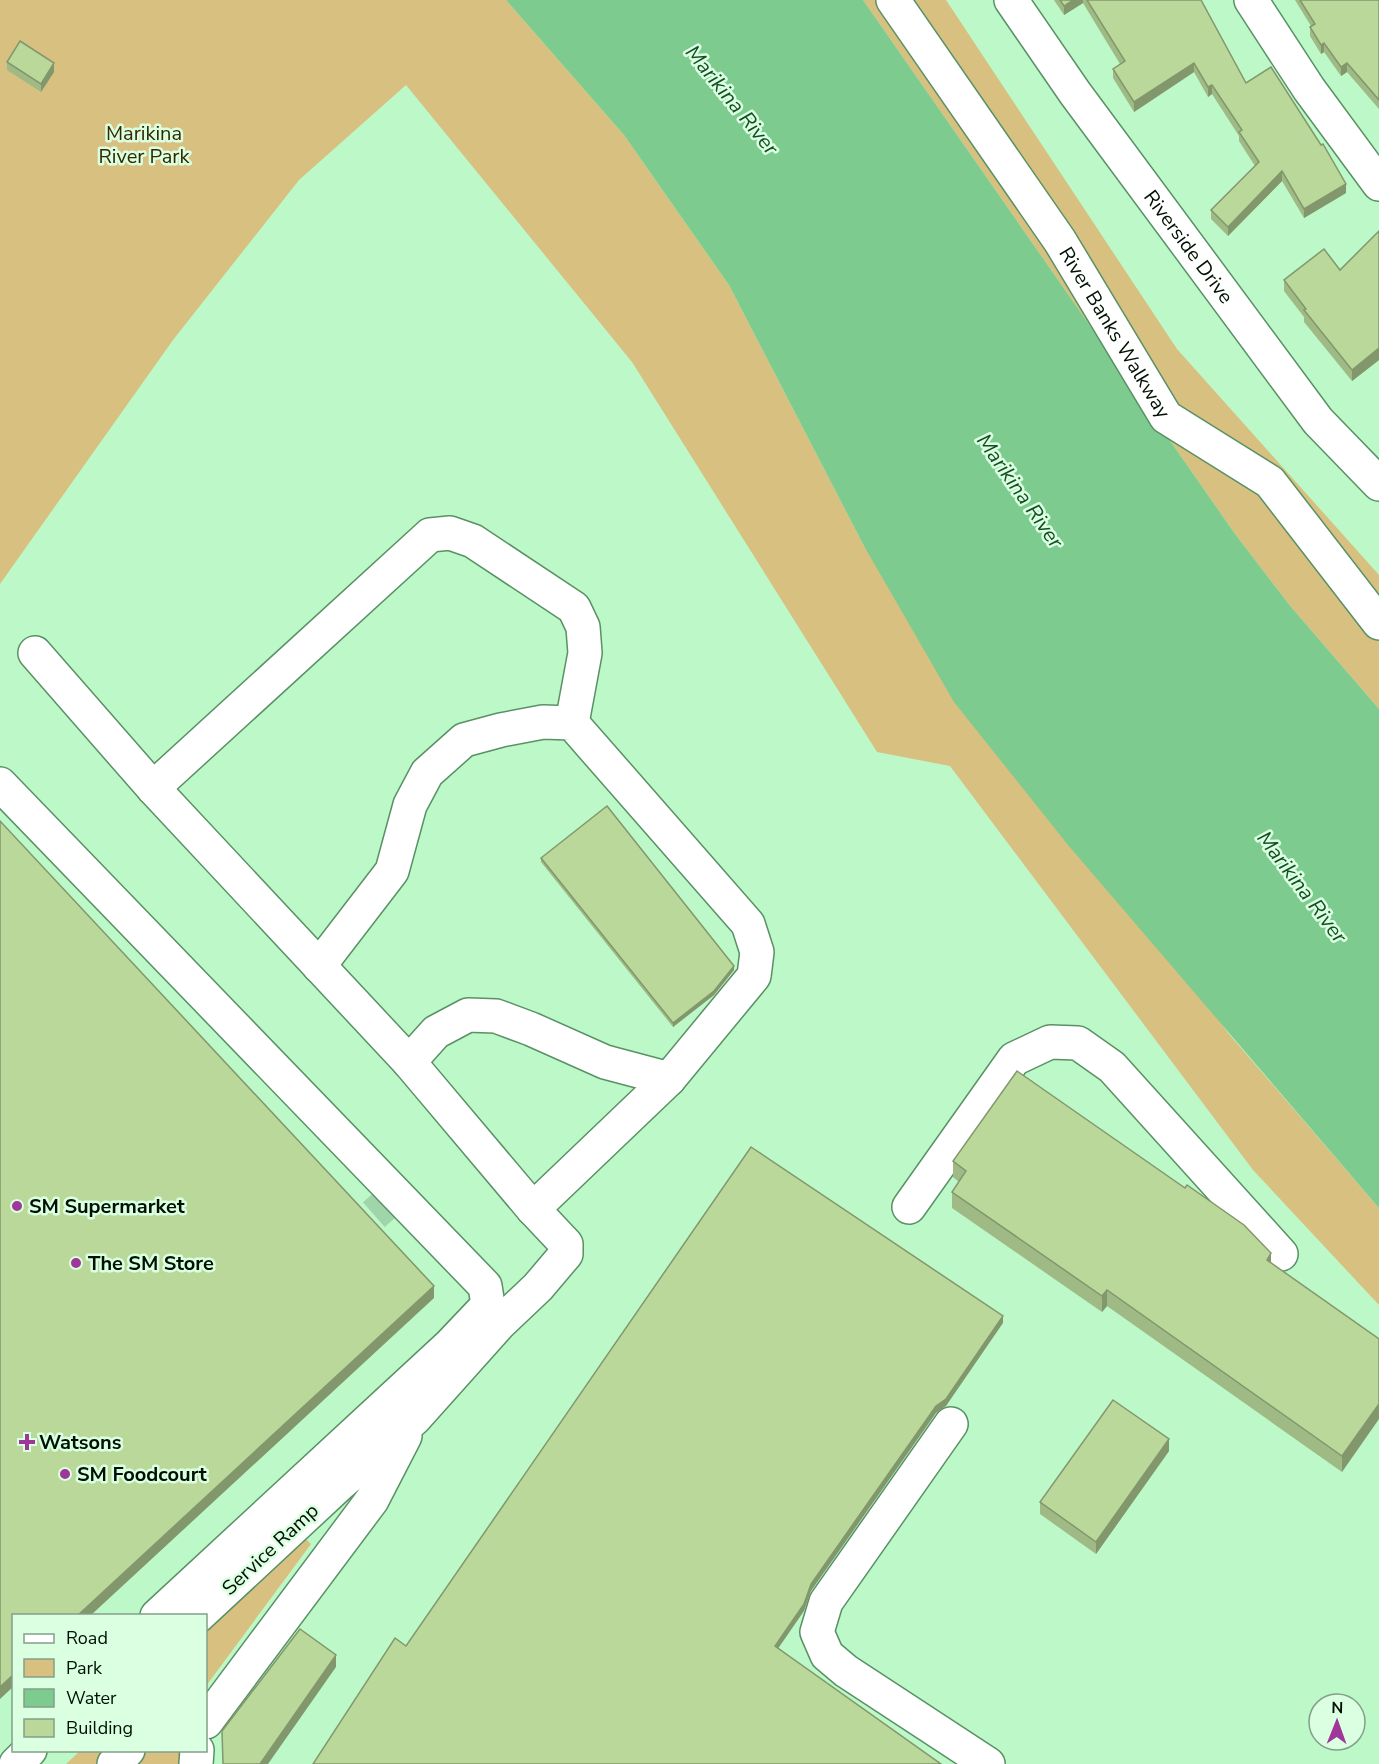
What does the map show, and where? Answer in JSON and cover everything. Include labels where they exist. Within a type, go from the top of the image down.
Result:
[{"type":"street","name":"River Banks Walkway","points":[[893,0],[1060,242],[1166,417],[1270,482],[1379,623]]},
{"type":"street","name":"Riverside Drive","points":[[1011,0],[1075,93],[1318,421],[1379,484]]},
{"type":"street","points":[[1251,0],[1309,88],[1379,184]]},
{"type":"street","points":[[153,788],[430,534],[450,533],[473,541],[574,608],[583,627],[585,653],[572,723]]},
{"type":"street","points":[[35,653],[153,788],[409,1062],[533,1209],[566,1244],[566,1254],[538,1287],[506,1298],[499,1324],[415,1418],[372,1500],[207,1721]]},
{"type":"street","points":[[319,966],[392,871],[410,805],[427,773],[464,740],[543,722],[572,723],[748,924],[757,952],[754,976],[669,1079],[533,1209]]},
{"type":"street","points":[[0,784],[485,1286],[488,1305],[450,1345],[159,1614]]},
{"type":"street","points":[[409,1062],[436,1032],[452,1023],[468,1015],[496,1016],[605,1062],[669,1079]]},
{"type":"street","points":[[909,1207],[1014,1059],[1050,1042],[1078,1044],[1112,1066],[1281,1254]]},
{"type":"street","name":"Service Ramp","points":[[200,1614],[341,1483],[415,1418]]},
{"type":"street","points":[[951,1424],[826,1602],[817,1632],[827,1655],[846,1671],[988,1764]]},
{"type":"street","points":[[16,1764],[28,1752]]},
{"type":"street","points":[[114,1764],[126,1752]]},
{"type":"green space","name":"Marikina River Park","points":[[0,0],[506,0],[624,135],[729,285],[864,546],[1229,1034],[1379,1208],[1379,1305],[1253,1170],[950,766],[877,752],[632,362],[406,85],[299,180],[173,340],[0,584]]},
{"type":"green space","points":[[863,0],[946,0],[1177,349],[1379,575],[1379,709],[1291,607],[1235,534]]},
{"type":"green space","points":[[301,1534],[311,1544],[207,1685],[207,1627]]},
{"type":"green space","points":[[79,1752],[183,1752],[183,1764],[66,1764]]},
{"type":"water","name":"Marikina River","points":[[506,0],[863,0],[1235,534],[1291,607],[1379,709],[1379,1208],[1068,845],[954,702],[864,546],[729,285],[624,135]]},
{"type":"building","points":[[1060,0],[1073,0],[1064,6]]},
{"type":"building","points":[[1087,0],[1201,0],[1246,83],[1271,67],[1321,145],[1323,144],[1346,184],[1304,209],[1282,171],[1228,227],[1211,210],[1259,162],[1239,132],[1242,130],[1212,85],[1208,87],[1194,63],[1134,102],[1113,69],[1125,61]]},
{"type":"building","points":[[1300,0],[1379,0],[1379,100],[1347,63],[1341,67],[1324,43],[1321,45],[1310,27],[1315,24]]},
{"type":"building","points":[[20,41],[54,63],[41,84],[7,62]]},
{"type":"building","points":[[1379,231],[1379,348],[1352,370],[1304,310],[1306,309],[1284,280],[1324,249],[1340,270]]},
{"type":"building","points":[[607,806],[734,966],[714,991],[673,1023],[541,858]]},
{"type":"building","points":[[0,821],[434,1286],[79,1614],[12,1614],[12,1676],[0,1687]]},
{"type":"building","points":[[1017,1071],[1185,1188],[1187,1185],[1244,1225],[1271,1253],[1267,1260],[1379,1339],[1379,1404],[1342,1456],[1107,1290],[1102,1296],[952,1192],[966,1171],[953,1161]]},
{"type":"building","points":[[751,1147],[1003,1316],[946,1399],[936,1406],[811,1584],[804,1604],[775,1646],[941,1764],[313,1764],[395,1638],[406,1646]]},
{"type":"building","points":[[1113,1400],[1169,1439],[1096,1542],[1040,1502]]},
{"type":"building","points":[[300,1629],[336,1655],[260,1764],[223,1764],[222,1731]]},
{"type":"tunnel","points":[[54,928],[107,881]]},
{"type":"tunnel","points":[[337,1247],[403,1189]]},
{"type":"place","name":"SM Supermarket","points":[[17,1206]]},
{"type":"place","name":"The SM Store","points":[[76,1263]]},
{"type":"place","name":"Watsons","points":[[27,1442]]},
{"type":"place","name":"SM Foodcourt","points":[[65,1474]]}]
